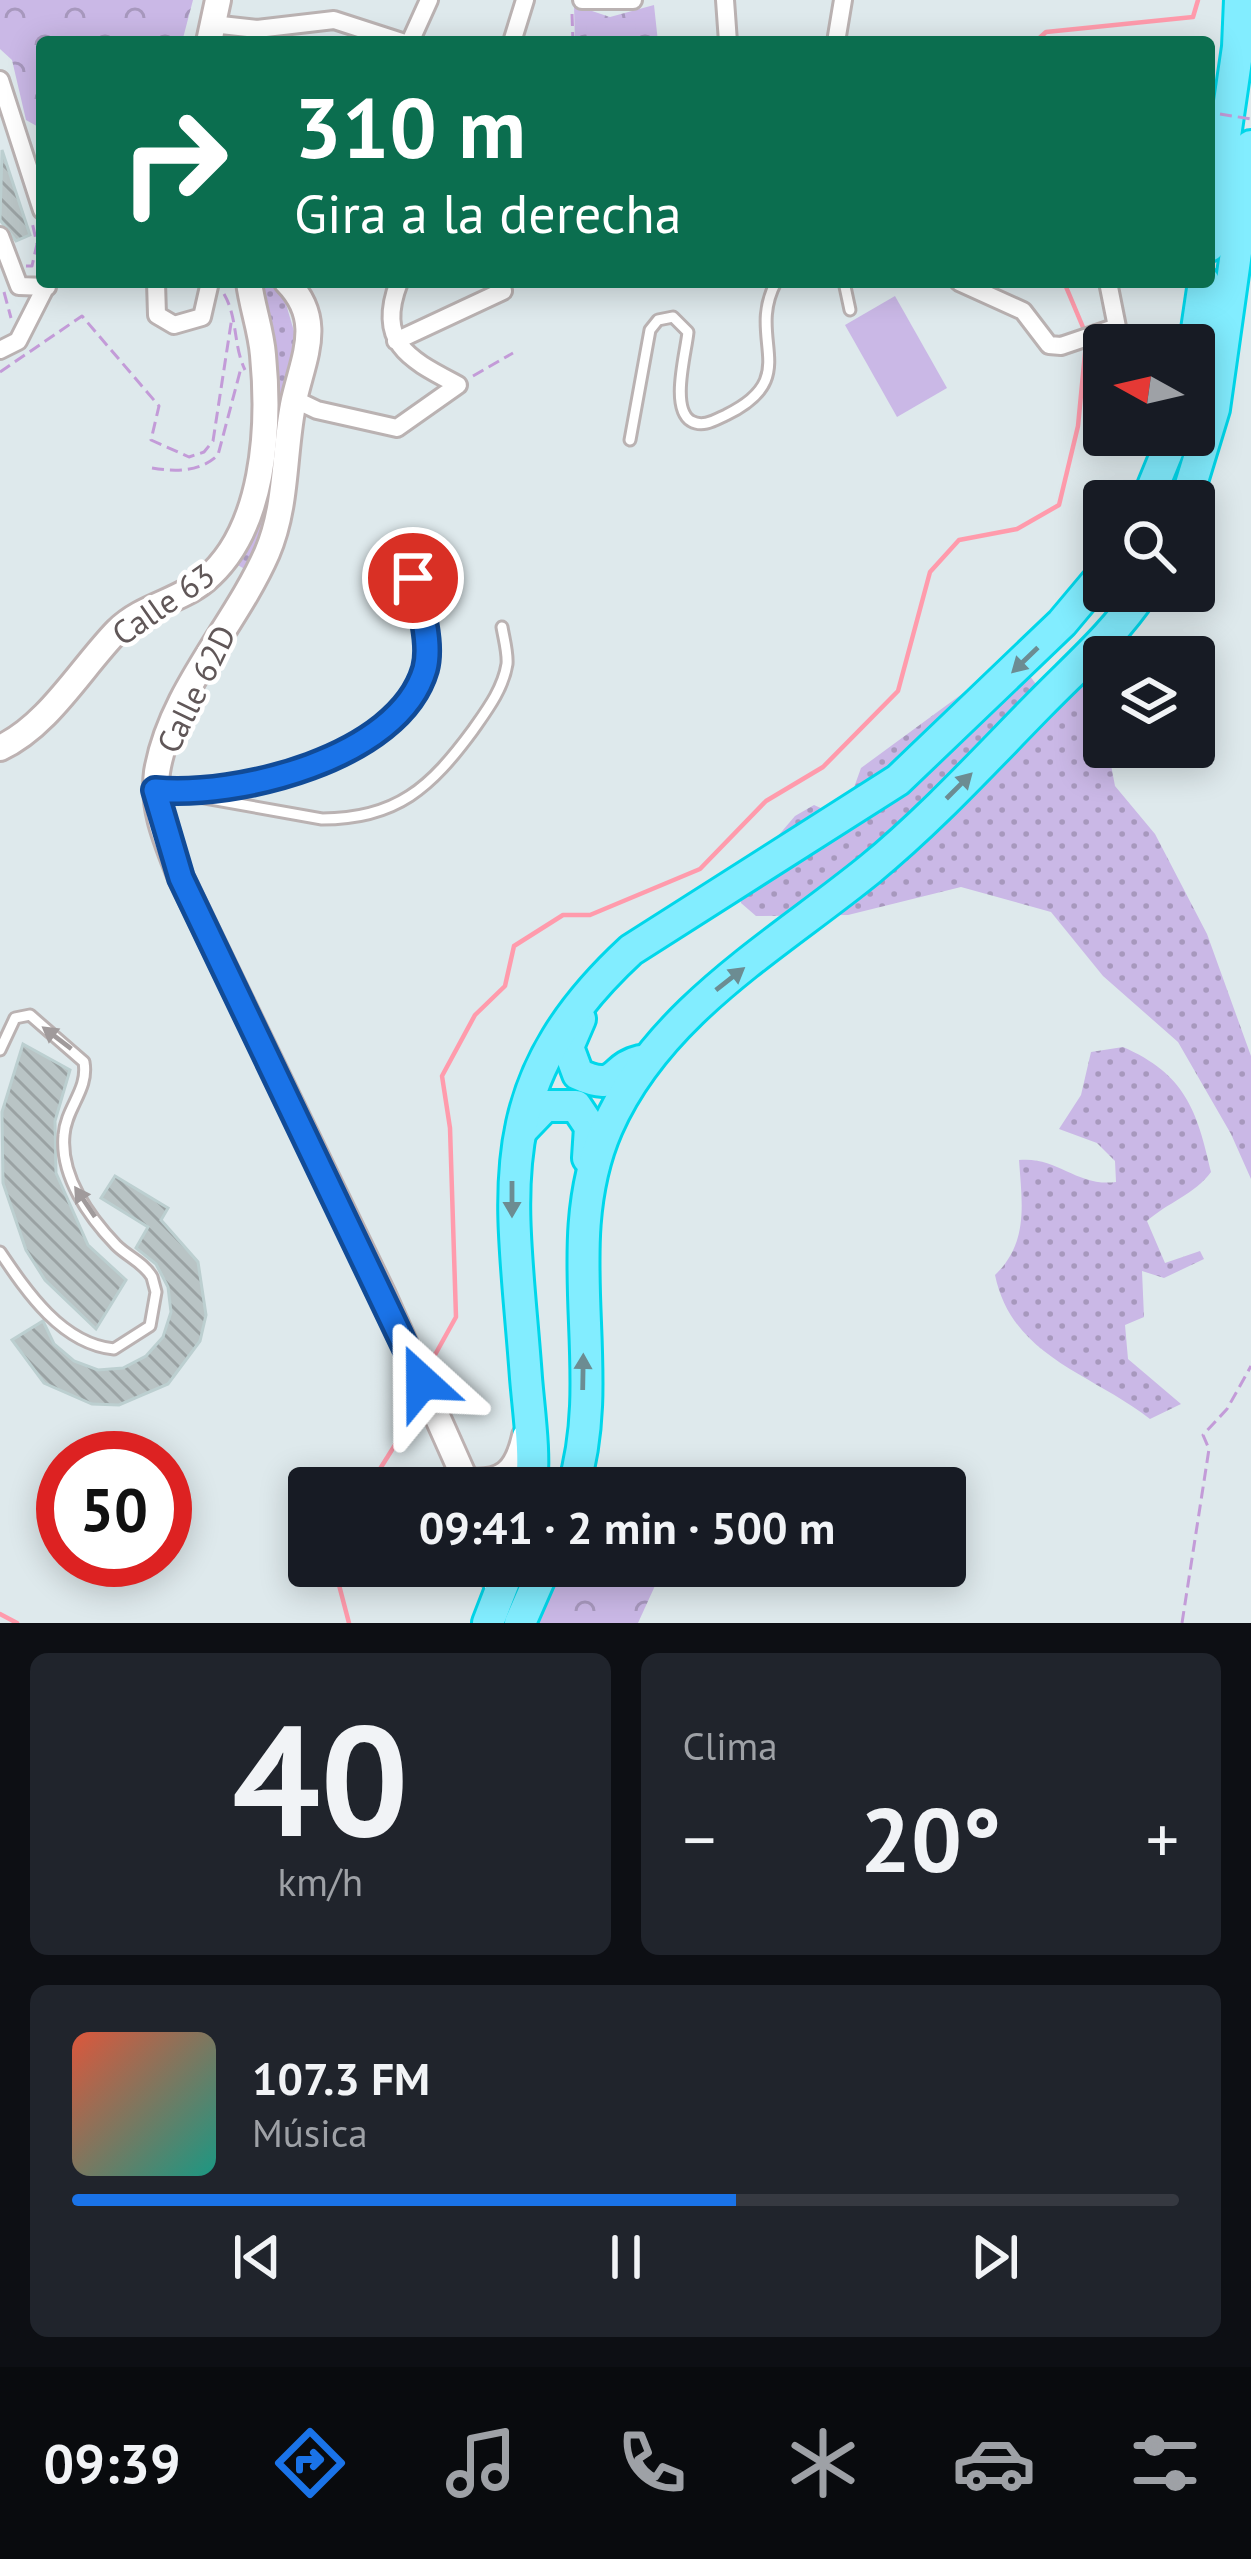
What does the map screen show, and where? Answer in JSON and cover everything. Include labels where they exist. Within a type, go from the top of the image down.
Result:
[{"type":"highway","points":[[1215,198],[1240,0]]},
{"type":"highway","points":[[1192,480],[1214,409],[1251,146]]},
{"type":"highway","points":[[1198,324],[1203,288]]},
{"type":"highway","points":[[530,1467],[512,1221],[518,1132],[546,1052],[593,985],[655,933],[898,780],[1083,598]]},
{"type":"highway","points":[[576,1467],[583,1405],[579,1264],[592,1170],[615,1112],[646,1059],[684,1016],[874,866],[1079,669],[1126,612]]},
{"type":"highway","points":[[593,985],[568,1047],[572,1065],[597,1083],[618,1078],[630,1063],[646,1059]]},
{"type":"highway","points":[[518,1132],[530,1126],[545,1106],[576,1106],[590,1126],[586,1149],[592,1170]]},
{"type":"highway","points":[[520,1623],[536,1587]]},
{"type":"main road","name":"Calle 63","points":[[0,748],[35,723],[121,628],[200,584],[238,539],[257,476],[265,418],[263,351],[250,288]]},
{"type":"main road","name":"Calle 62D","points":[[291,288],[308,314],[310,329],[294,399],[284,490],[269,548],[190,689],[168,736],[155,790],[181,878],[383,1294],[459,1467]]},
{"type":"main road","name":"Calle 62D","points":[[513,1467],[529,1417]]},
{"type":"street","points":[[294,23],[302,0]]},
{"type":"street","points":[[409,36],[429,0]]},
{"type":"street","points":[[514,36],[525,0]]},
{"type":"street","points":[[582,0],[633,0]]},
{"type":"street","points":[[724,0],[727,36]]},
{"type":"street","points":[[837,36],[843,0]]},
{"type":"street","points":[[213,22],[257,29],[294,23],[356,23],[390,36]]},
{"type":"street","points":[[0,80],[35,213]]},
{"type":"street","points":[[0,236],[19,286],[36,285]]},
{"type":"street","points":[[0,350],[18,341],[46,288]]},
{"type":"street","points":[[156,288],[157,315],[175,325],[202,317],[209,288]]},
{"type":"street","points":[[294,399],[317,410],[397,428],[458,385],[406,358],[396,341],[391,315],[398,288]]},
{"type":"street","points":[[972,288],[1023,311],[1049,345],[1061,346],[1109,333],[1117,316],[1110,288]]},
{"type":"street","points":[[396,341],[503,291]]},
{"type":"lane","points":[[630,440],[650,330],[658,320],[673,317],[688,332],[681,397],[683,412],[693,423],[706,424],[754,401],[767,384],[771,366],[766,316],[774,288]]},
{"type":"lane","points":[[845,288],[850,310]]},
{"type":"lane","points":[[199,794],[335,758],[381,729],[413,695],[427,665],[422,608],[405,548]]},
{"type":"lane","points":[[155,790],[322,819],[346,819],[405,800],[430,785],[496,698],[507,662],[502,628]]},
{"type":"lane","points":[[0,1050],[14,1018],[30,1015],[84,1062],[84,1085],[70,1106],[63,1137],[70,1177],[85,1206],[152,1277],[156,1292],[151,1326],[114,1349],[81,1340],[30,1294],[0,1252]]},
{"type":"path","points":[[572,0],[573,36]]},
{"type":"path","points":[[1220,114],[1251,118]]},
{"type":"path","points":[[21,254],[24,267],[32,266],[36,248]]},
{"type":"path","points":[[0,283],[11,320]]},
{"type":"path","points":[[223,288],[233,310],[249,381]]},
{"type":"path","points":[[0,372],[82,316],[159,406],[151,440],[189,457],[213,441],[233,310]]},
{"type":"path","points":[[458,385],[513,353]]},
{"type":"path","points":[[152,468],[184,471],[208,464],[218,454],[242,366]]},
{"type":"path","points":[[1182,1623],[1209,1449],[1203,1435],[1226,1409],[1251,1366]]},
{"type":"green space","points":[[0,0],[193,0],[184,36],[36,36],[36,126],[26,120],[12,60],[0,49]]},
{"type":"green space","points":[[574,5],[610,17],[654,5],[657,36],[575,36]]},
{"type":"green space","points":[[635,21],[636,36],[587,36],[586,25]]},
{"type":"green space","points":[[264,288],[283,294],[299,348],[276,431]]},
{"type":"green space","points":[[895,296],[947,388],[897,417],[845,325]]},
{"type":"green space","points":[[273,454],[262,534],[248,571],[236,564]]},
{"type":"green space","points":[[1000,666],[1023,667],[1045,696],[1069,669],[1083,680],[1083,768],[1112,768],[1115,786],[1155,834],[1207,934],[1251,1056],[1251,1179],[1178,1042],[1103,976],[1051,912],[961,887],[848,915],[756,916],[741,903],[740,880],[795,816],[814,805],[843,818],[861,768]]},
{"type":"green space","points":[[1123,1047],[1161,1069],[1185,1096],[1211,1172],[1147,1221],[1165,1263],[1200,1251],[1204,1259],[1164,1278],[1142,1271],[1144,1317],[1125,1325],[1128,1359],[1181,1404],[1150,1419],[1036,1344],[1004,1303],[995,1275],[1018,1236],[1022,1207],[1019,1160],[1045,1162],[1090,1180],[1116,1182],[1115,1161],[1097,1143],[1059,1129],[1081,1095],[1091,1052]]},
{"type":"green space","points":[[543,1587],[654,1587],[638,1623],[527,1623]]},
{"type":"building","points":[[2,150],[30,235],[16,241],[0,220]]},
{"type":"building","points":[[23,1044],[70,1070],[55,1121],[56,1173],[88,1245],[126,1280],[96,1329],[45,1280],[26,1250],[3,1183],[2,1112]]},
{"type":"building","points":[[115,1176],[168,1208],[161,1220],[198,1262],[206,1315],[200,1341],[168,1384],[119,1405],[92,1404],[44,1383],[12,1340],[43,1321],[54,1344],[74,1361],[98,1370],[123,1368],[146,1356],[163,1337],[171,1312],[168,1287],[156,1264],[136,1248],[148,1227],[101,1198]]},
{"type":"waterway","points":[[1042,36],[1193,17],[1198,0]]},
{"type":"waterway","points":[[1067,288],[1083,327]]},
{"type":"waterway","points":[[426,1371],[456,1317],[450,1128],[442,1076],[475,1015],[505,986],[514,946],[563,915],[590,915],[700,869],[766,801],[823,767],[898,691],[930,572],[959,540],[1017,529],[1059,505],[1078,426],[1083,374]]},
{"type":"waterway","points":[[381,1467],[405,1429],[406,1407],[415,1392]]},
{"type":"waterway","points":[[340,1587],[349,1623]]},
{"type":"waterway","points":[[0,1614],[17,1623]]},
{"type":"route","points":[[413,578],[422,608],[427,665],[413,695],[381,729],[335,758],[199,794],[155,790],[181,878],[422,1382]]}]
